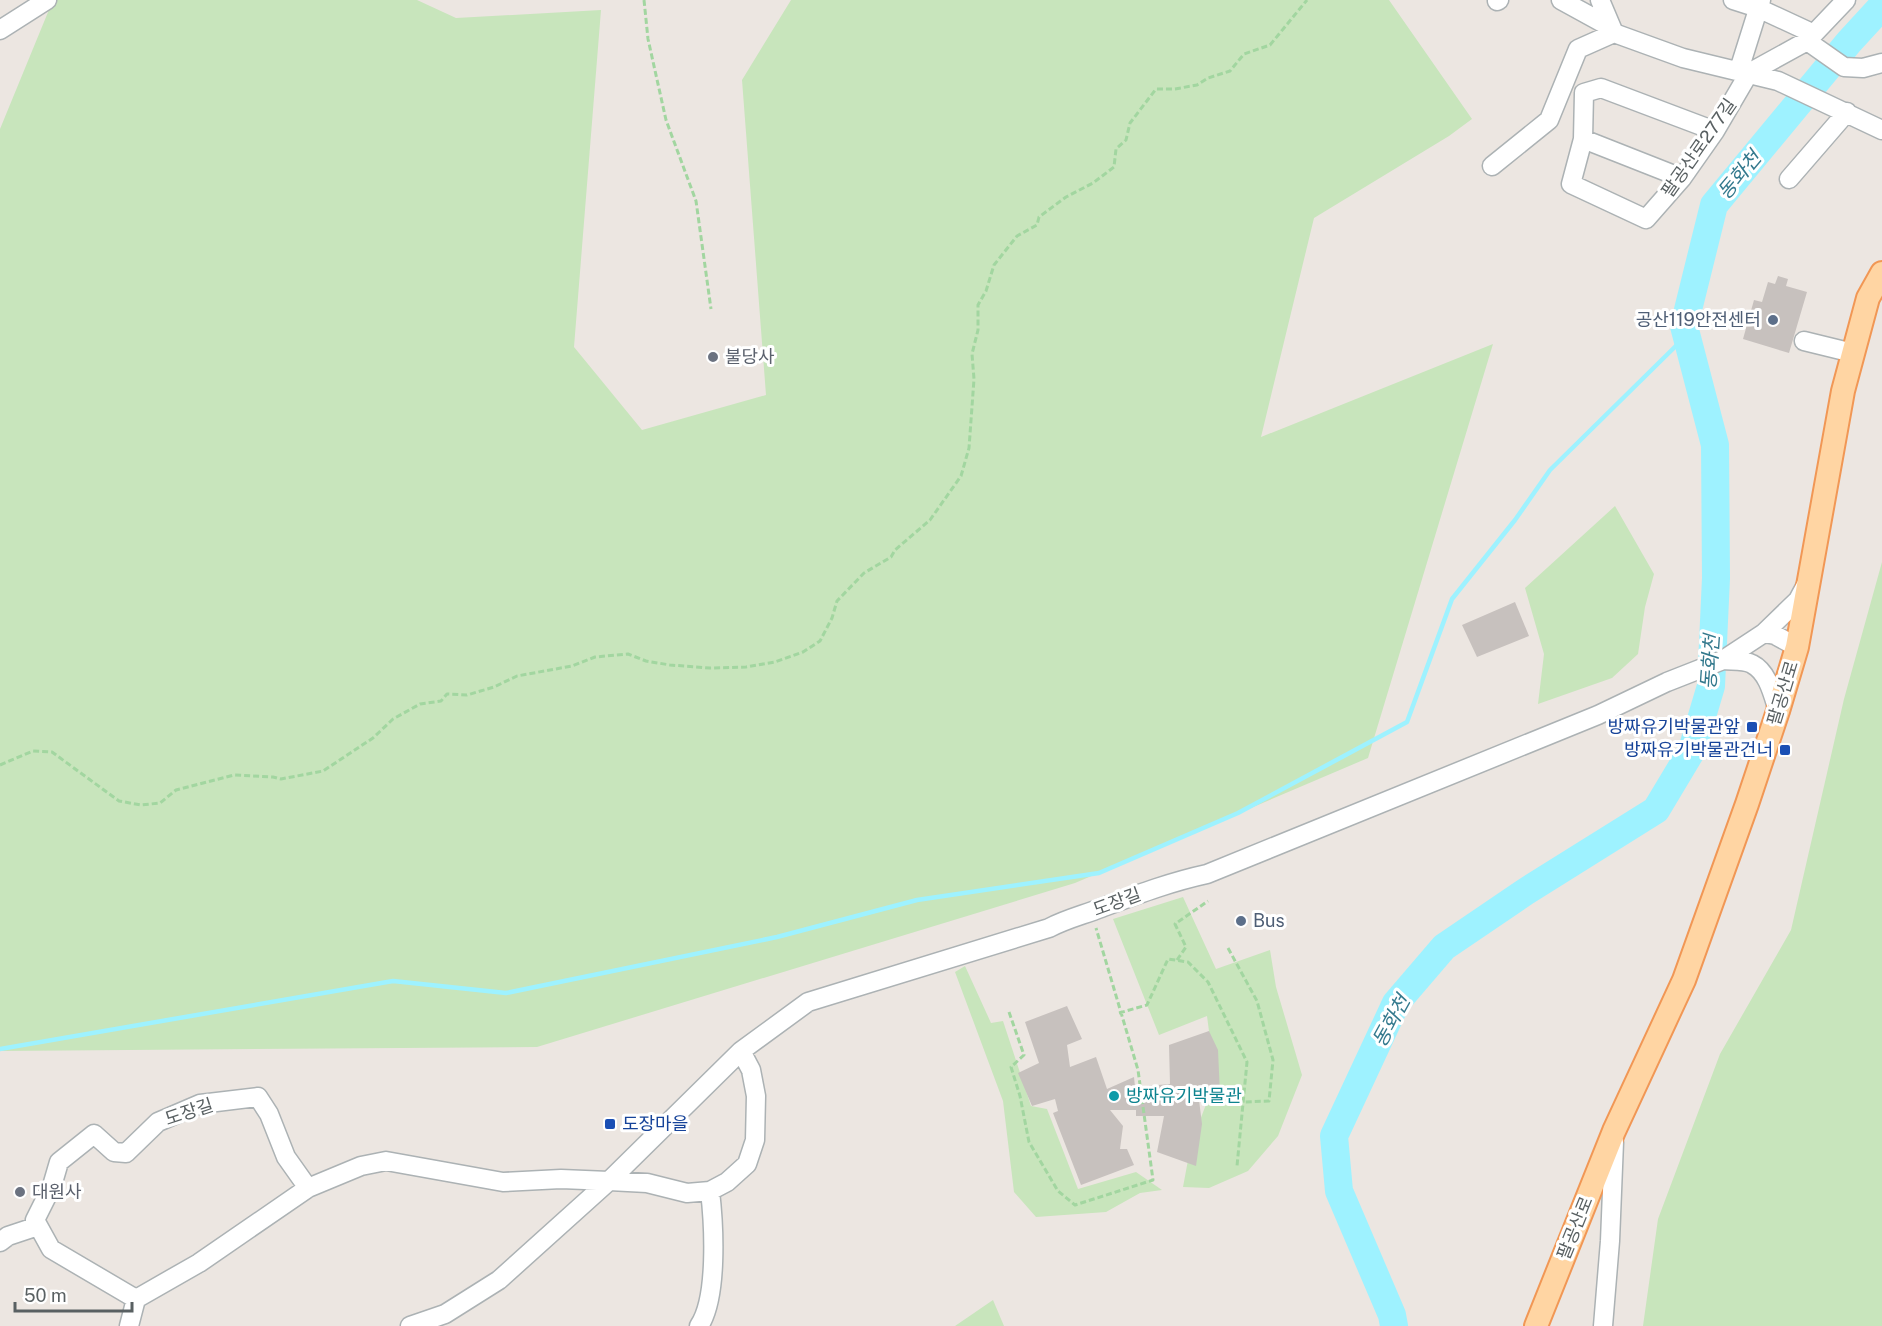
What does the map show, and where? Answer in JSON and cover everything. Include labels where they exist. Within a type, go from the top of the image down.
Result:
[{"type":"main road","name":"팔공산로","points":[[1536,1326],[1614,1131],[1684,980],[1778,711],[1797,647],[1853,353],[1868,298],[1882,273]]},
{"type":"street","points":[[0,30],[47,0]]},
{"type":"street","points":[[1561,0],[1613,30],[1683,58],[1778,81],[1882,130]]},
{"type":"street","points":[[1600,0],[1613,30]]},
{"type":"street","points":[[1733,0],[1759,4],[1810,38],[1843,67],[1863,68],[1882,63]]},
{"type":"street","points":[[1744,72],[1810,38],[1846,0]]},
{"type":"street","name":"팔공산로277길","points":[[1583,139],[1571,184],[1646,219],[1682,178],[1715,131],[1744,72],[1759,4]]},
{"type":"street","points":[[1492,166],[1549,120],[1578,49],[1613,30]]},
{"type":"street","points":[[1682,178],[1583,139],[1584,93],[1601,88],[1715,131]]},
{"type":"street","points":[[1789,179],[1841,109]]},
{"type":"street","points":[[1804,341],[1853,353]]},
{"type":"street","name":"도장길","points":[[410,1326],[445,1314],[499,1280],[609,1181],[741,1051],[808,1002],[1049,928],[1068,918],[1091,912],[1177,880],[1206,874],[1598,715],[1667,682],[1723,660],[1759,638],[1798,600],[1811,575]]},
{"type":"street","points":[[1759,638],[1775,635],[1797,647]]},
{"type":"street","points":[[1723,660],[1752,664],[1762,673],[1771,687],[1778,711]]},
{"type":"street","points":[[129,1326],[136,1299],[199,1263],[308,1188],[361,1166],[386,1161],[503,1182],[561,1179],[609,1181],[647,1183],[687,1193],[710,1191],[727,1182],[747,1164],[754,1140],[756,1096],[752,1070],[741,1051]]},
{"type":"street","name":"도장길","points":[[38,1226],[35,1220],[52,1186],[59,1162],[94,1134],[114,1152],[126,1153],[158,1122],[200,1104],[258,1097],[269,1114],[286,1156],[308,1188]]},
{"type":"street","name":"팔공산로","points":[[1603,1326],[1610,1241],[1614,1131]]},
{"type":"street","points":[[699,1326],[704,1319],[712,1289],[713,1216],[710,1191]]},
{"type":"street","points":[[0,1242],[8,1236],[38,1226],[51,1249],[136,1299]]},
{"type":"path","points":[[644,0],[648,39],[666,120],[696,201],[711,309]]},
{"type":"path","points":[[0,765],[33,751],[52,752],[119,801],[141,805],[160,803],[176,790],[234,775],[281,779],[323,771],[373,738],[393,719],[420,704],[441,701],[447,694],[467,695],[494,687],[517,676],[572,666],[595,657],[628,654],[646,661],[670,665],[747,668],[775,662],[803,652],[820,641],[832,618],[837,601],[864,573],[891,557],[895,550],[930,520],[961,476],[969,447],[974,379],[972,354],[978,330],[978,305],[986,291],[994,265],[1017,236],[1037,225],[1039,217],[1114,167],[1116,148],[1126,140],[1130,123],[1156,89],[1197,85],[1208,78],[1230,71],[1244,54],[1270,45],[1307,0]]},
{"type":"path","points":[[1177,960],[1186,947],[1174,924],[1208,901]]},
{"type":"path","points":[[1009,1012],[1024,1055],[1011,1067],[1029,1142],[1058,1191],[1075,1205],[1153,1180],[1138,1070],[1119,1013],[1091,912]]},
{"type":"path","points":[[1228,948],[1257,1001],[1273,1060],[1269,1101],[1243,1102]]},
{"type":"path","points":[[1119,1013],[1147,1005],[1168,959],[1188,962],[1208,982],[1247,1062],[1237,1166]]},
{"type":"green space","points":[[53,0],[417,0],[456,18],[601,10],[574,347],[642,430],[766,395],[742,80],[791,0],[1389,0],[1472,119],[1449,136],[1314,218],[1261,437],[1493,344],[1368,758],[1075,883],[537,1047],[0,1051],[0,129]]},
{"type":"green space","points":[[1615,506],[1654,574],[1645,607],[1638,654],[1612,678],[1538,704],[1544,654],[1525,588]]},
{"type":"green space","points":[[1882,562],[1882,1326],[1643,1326],[1658,1219],[1720,1054],[1791,930],[1844,699]]},
{"type":"green space","points":[[1183,897],[1216,969],[1270,950],[1276,987],[1302,1075],[1278,1136],[1248,1171],[1209,1188],[1183,1187],[1191,1144],[1213,1086],[1207,1016],[1159,1035],[1113,919]]},
{"type":"green space","points":[[965,966],[991,1023],[1003,1021],[1031,1106],[1047,1109],[1078,1189],[1136,1172],[1162,1190],[1140,1193],[1106,1212],[1036,1217],[1014,1192],[1003,1101],[955,972]]},
{"type":"green space","points":[[993,1300],[1004,1326],[955,1326]]},
{"type":"building","name":"공산119안전센터","points":[[1778,276],[1788,279],[1786,286],[1807,292],[1789,353],[1743,339],[1754,300],[1762,302],[1768,282],[1775,284]]},
{"type":"building","points":[[1515,602],[1529,636],[1477,657],[1462,625]]},
{"type":"building","name":"방짜유기박물관","points":[[1067,1006],[1082,1039],[1067,1045],[1070,1067],[1096,1057],[1107,1089],[1134,1077],[1135,1087],[1170,1084],[1169,1045],[1209,1031],[1218,1050],[1220,1094],[1202,1093],[1199,1100],[1202,1124],[1196,1166],[1157,1152],[1164,1116],[1136,1116],[1136,1110],[1110,1110],[1123,1126],[1120,1149],[1127,1149],[1134,1165],[1081,1185],[1053,1113],[1058,1111],[1055,1099],[1032,1106],[1018,1073],[1039,1063],[1025,1022]]},
{"type":"waterway","name":"동화천","points":[[1394,1326],[1392,1315],[1339,1191],[1334,1136],[1396,1003],[1444,947],[1525,892],[1656,810],[1692,750],[1711,686],[1716,578],[1715,445],[1684,326],[1714,205],[1849,42],[1882,6]]},
{"type":"waterway","points":[[0,1049],[393,981],[506,993],[777,937],[917,900],[1099,873],[1238,813],[1407,722],[1452,599],[1515,520],[1550,470],[1686,336]]},
{"type":"place","name":"공산119안전센터","points":[[1773,320]]},
{"type":"place","name":"불당사","points":[[713,357]]},
{"type":"place","name":"방짜유기박물관앞","points":[[1752,727]]},
{"type":"place","name":"방짜유기박물관건너","points":[[1785,750]]},
{"type":"place","name":"Bus","points":[[1241,921]]},
{"type":"place","name":"방짜유기박물관","points":[[1114,1096]]},
{"type":"place","name":"도장마을","points":[[610,1124]]},
{"type":"place","name":"대원사","points":[[20,1192]]}]
